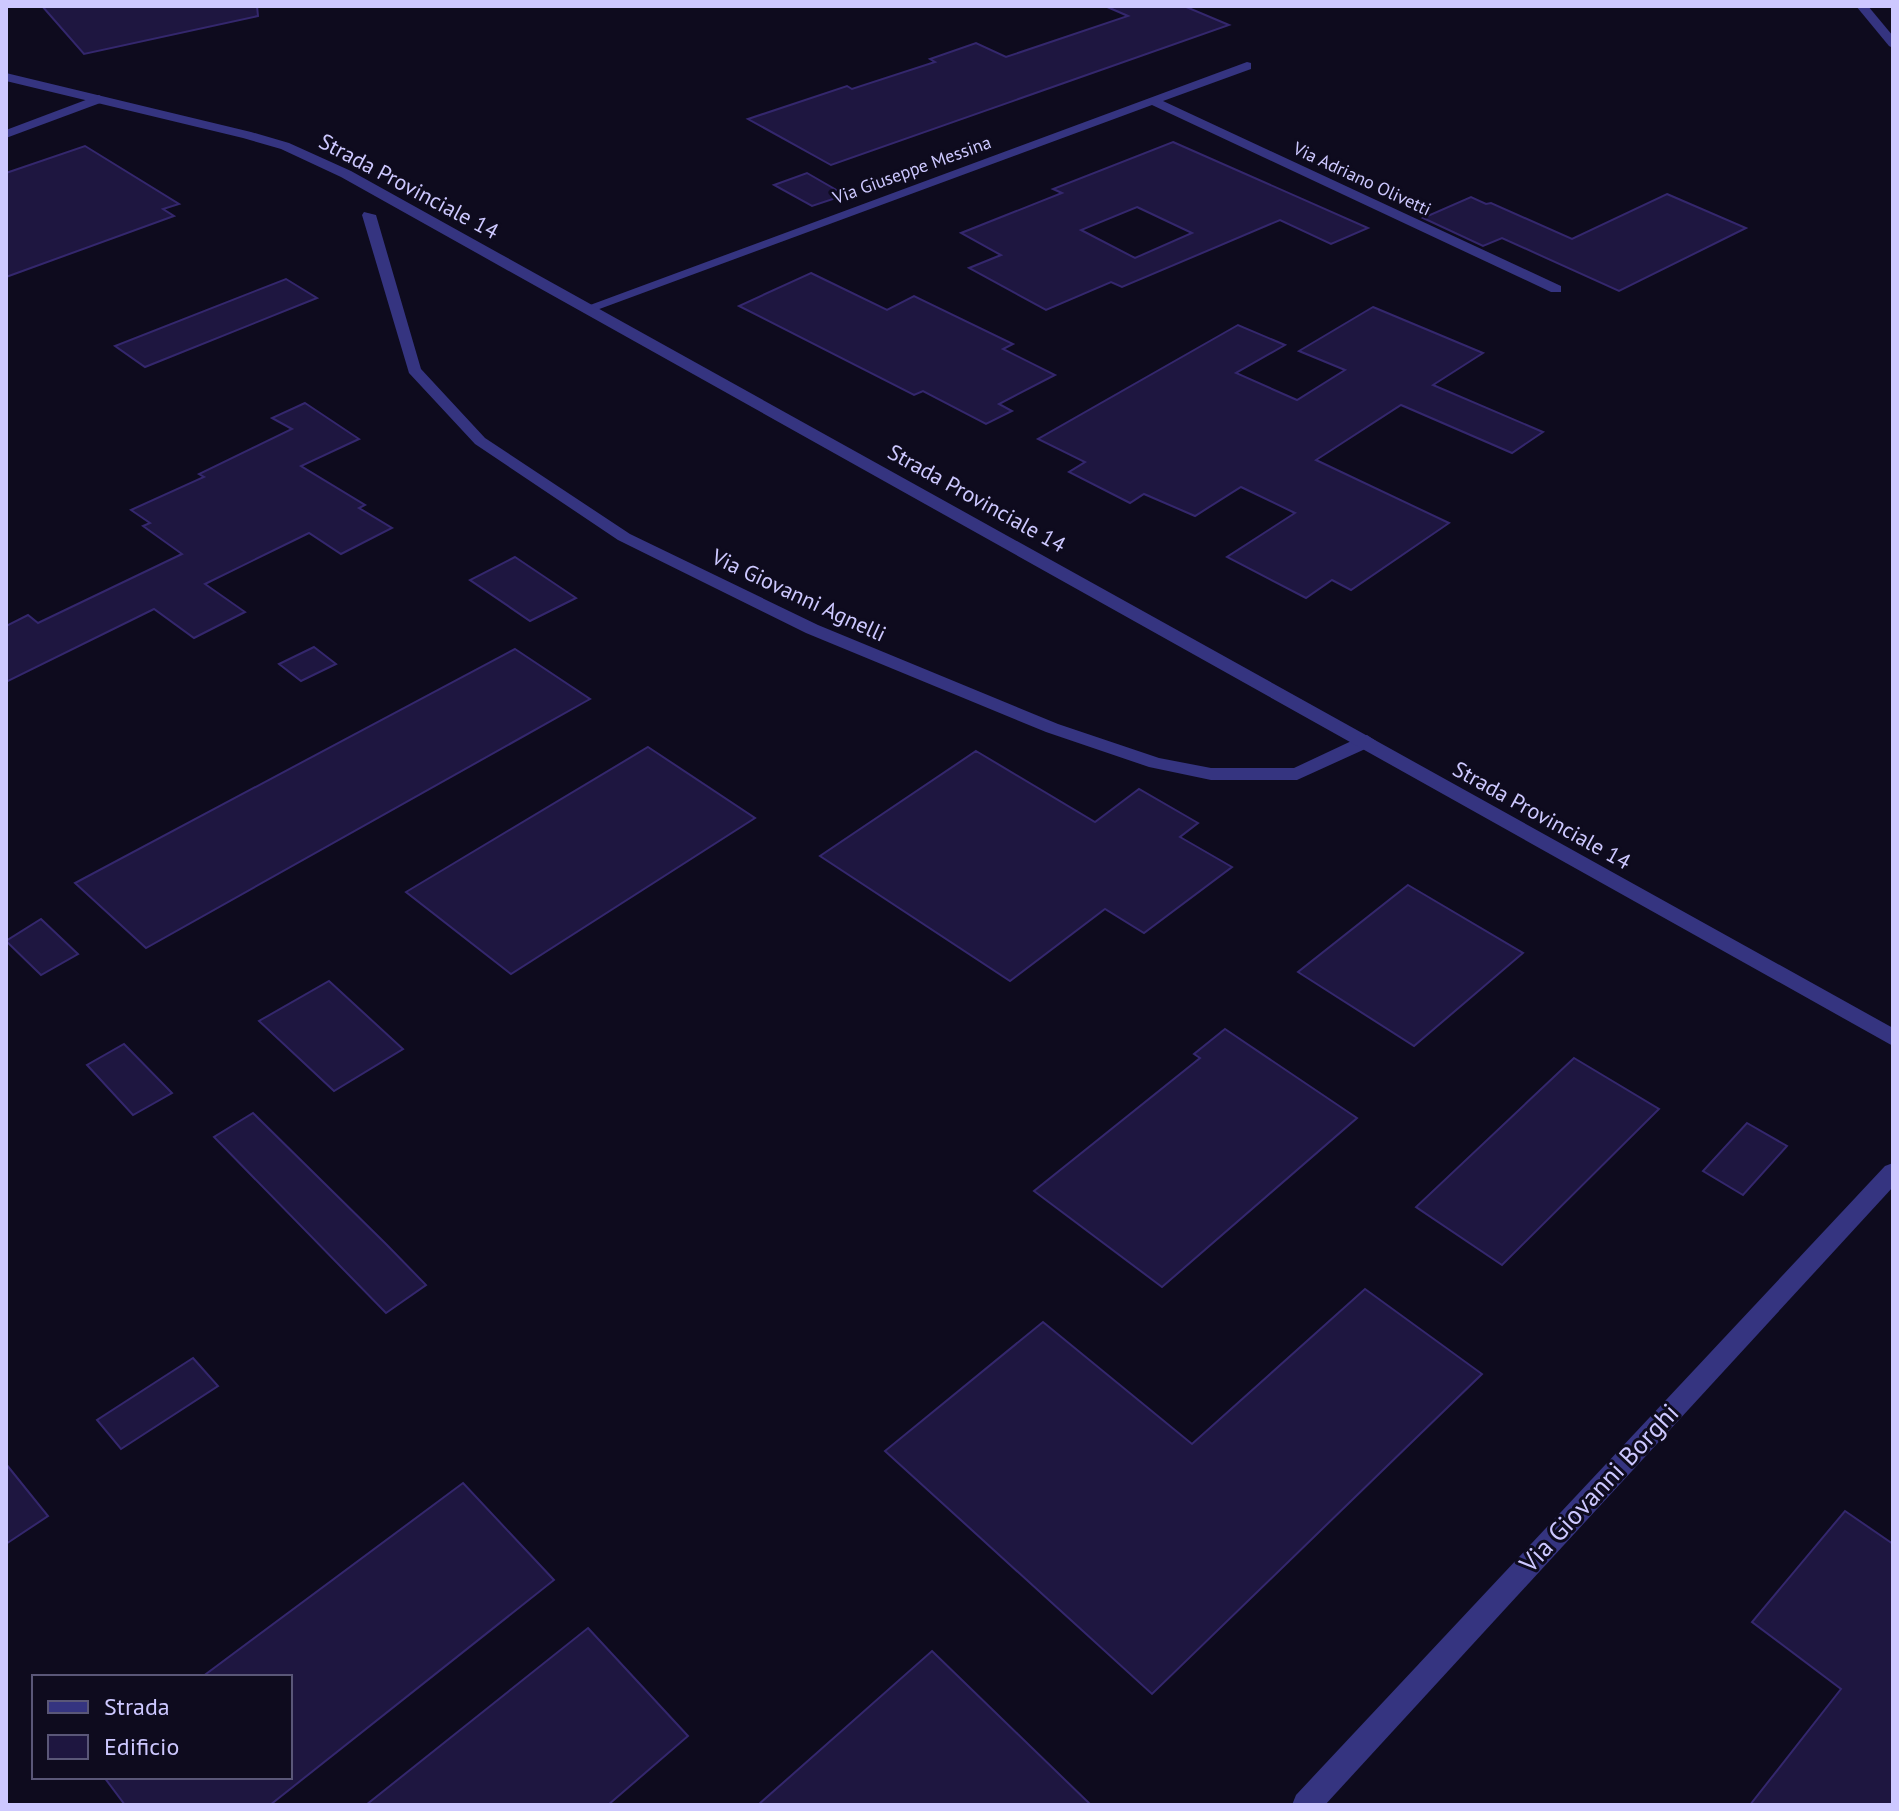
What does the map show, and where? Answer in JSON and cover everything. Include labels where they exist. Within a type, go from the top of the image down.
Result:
[{"type":"street","points":[[1862,6],[1893,44]]},
{"type":"street","name":"Via Giuseppe Messina","points":[[589,308],[1247,66]]},
{"type":"street","name":"Strada Provinciale 14","points":[[6,77],[285,146],[346,174],[1367,741],[1893,1038]]},
{"type":"street","points":[[6,134],[99,99]]},
{"type":"street","name":"Via Adriano Olivetti","points":[[1153,101],[1556,289]]},
{"type":"street","name":"Via Giovanni Agnelli","points":[[369,215],[414,370],[480,441],[624,537],[812,629],[1052,728],[1156,763],[1211,774],[1297,774],[1367,741]]},
{"type":"street","name":"Via Giovanni Borghi","points":[[1306,1805],[1893,1172]]},
{"type":"building","points":[[42,6],[257,6],[258,16],[84,54]]},
{"type":"building","points":[[1105,6],[1184,6],[1229,25],[831,165],[748,119],[847,86],[852,89],[935,62],[930,59],[976,43],[1006,57],[1128,16]]},
{"type":"building","points":[[1173,142],[1368,228],[1331,244],[1280,220],[1122,287],[1111,282],[1046,310],[969,268],[1001,255],[961,233],[1062,193],[1053,189]],"holes":[[[1137,207],[1192,233],[1135,258],[1081,230]]]},
{"type":"building","points":[[85,146],[179,204],[163,209],[174,216],[6,277],[6,173]]},
{"type":"building","points":[[807,173],[845,195],[812,206],[774,185]]},
{"type":"building","points":[[1667,194],[1746,228],[1619,291],[1502,238],[1483,246],[1423,218],[1471,197],[1572,239]]},
{"type":"building","points":[[811,273],[887,310],[914,296],[1013,344],[1003,349],[1055,375],[999,404],[1012,411],[986,424],[923,391],[914,395],[739,306]]},
{"type":"building","points":[[286,279],[317,298],[145,367],[115,346]]},
{"type":"building","points":[[1373,307],[1483,353],[1433,385],[1543,432],[1512,453],[1401,405],[1316,460],[1449,523],[1351,590],[1332,580],[1306,598],[1227,557],[1295,513],[1241,487],[1195,516],[1144,494],[1130,503],[1069,472],[1085,462],[1038,439],[1238,325],[1285,345],[1236,373],[1297,400],[1345,370],[1299,351]]},
{"type":"building","points":[[305,403],[359,439],[301,466],[365,505],[359,508],[392,528],[341,554],[309,533],[205,584],[245,612],[194,638],[154,609],[6,682],[6,626],[28,615],[38,623],[182,554],[143,526],[150,523],[131,510],[204,477],[199,474],[292,429],[272,418]]},
{"type":"building","points":[[515,557],[576,598],[530,621],[470,580]]},
{"type":"building","points":[[314,647],[336,664],[301,681],[279,664]]},
{"type":"building","points":[[515,649],[590,699],[146,948],[75,883]]},
{"type":"building","points":[[648,747],[755,818],[511,974],[406,892]]},
{"type":"building","points":[[976,751],[1095,822],[1139,789],[1198,823],[1180,837],[1232,867],[1144,933],[1105,909],[1010,981],[820,856]]},
{"type":"building","points":[[1408,885],[1523,953],[1414,1046],[1298,972]]},
{"type":"building","points":[[41,919],[78,954],[41,975],[6,941]]},
{"type":"building","points":[[329,981],[403,1049],[334,1091],[259,1021]]},
{"type":"building","points":[[1225,1029],[1357,1118],[1162,1287],[1034,1191],[1200,1058],[1194,1054]]},
{"type":"building","points":[[124,1044],[172,1093],[133,1115],[87,1065]]},
{"type":"building","points":[[1574,1058],[1659,1109],[1502,1265],[1416,1207]]},
{"type":"building","points":[[253,1113],[426,1285],[386,1313],[214,1137]]},
{"type":"building","points":[[1747,1123],[1787,1146],[1743,1195],[1703,1171]]},
{"type":"building","points":[[1365,1289],[1482,1374],[1152,1694],[885,1451],[1043,1322],[1192,1444]]},
{"type":"building","points":[[193,1358],[218,1386],[121,1449],[97,1420]]},
{"type":"building","points":[[6,1464],[48,1516],[6,1544]]},
{"type":"building","points":[[463,1483],[554,1580],[270,1805],[125,1805],[106,1779],[292,1779],[292,1675],[205,1675]]},
{"type":"building","points":[[1845,1511],[1893,1544],[1893,1805],[1750,1805],[1841,1689],[1752,1622]]},
{"type":"building","points":[[588,1628],[688,1736],[608,1805],[366,1805]]},
{"type":"building","points":[[932,1651],[1091,1805],[758,1805]]}]
